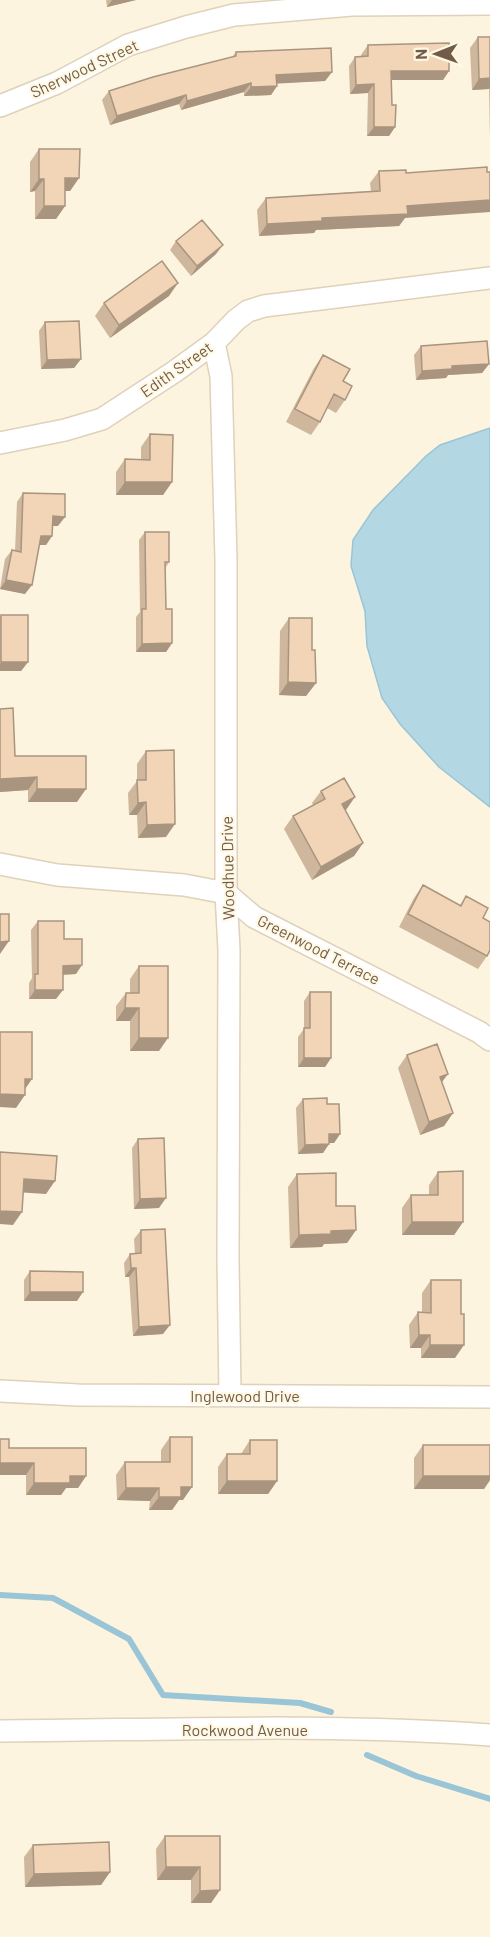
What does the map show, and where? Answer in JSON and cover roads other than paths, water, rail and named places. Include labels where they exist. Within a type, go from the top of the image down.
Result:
[{"type":"street","name":"Sherwood Street","points":[[0,106],[57,83],[128,45],[234,15],[352,5],[490,4]]},
{"type":"street","name":"Edith Street","points":[[0,443],[65,430],[102,419],[214,343],[248,311],[264,306],[490,278]]},
{"type":"street","name":"Woodhue Drive","points":[[214,343],[221,376],[226,559],[230,1394]]},
{"type":"street","name":"Greenwood Terrace","points":[[0,864],[57,875],[184,885],[226,893],[254,917],[359,969],[490,1040]]},
{"type":"street","name":"Inglewood Drive","points":[[0,1391],[78,1395],[490,1397]]},
{"type":"street","name":"Rockwood Avenue","points":[[0,1731],[267,1728],[452,1732],[490,1735]]},
{"type":"water","points":[[490,428],[490,807],[439,767],[400,724],[382,698],[367,646],[365,611],[351,566],[353,540],[373,510],[426,456],[440,445]]},
{"type":"waterway","points":[[0,1595],[53,1598],[129,1639],[163,1695],[300,1703],[331,1712]]},
{"type":"waterway","points":[[367,1755],[416,1776],[490,1799]]}]
